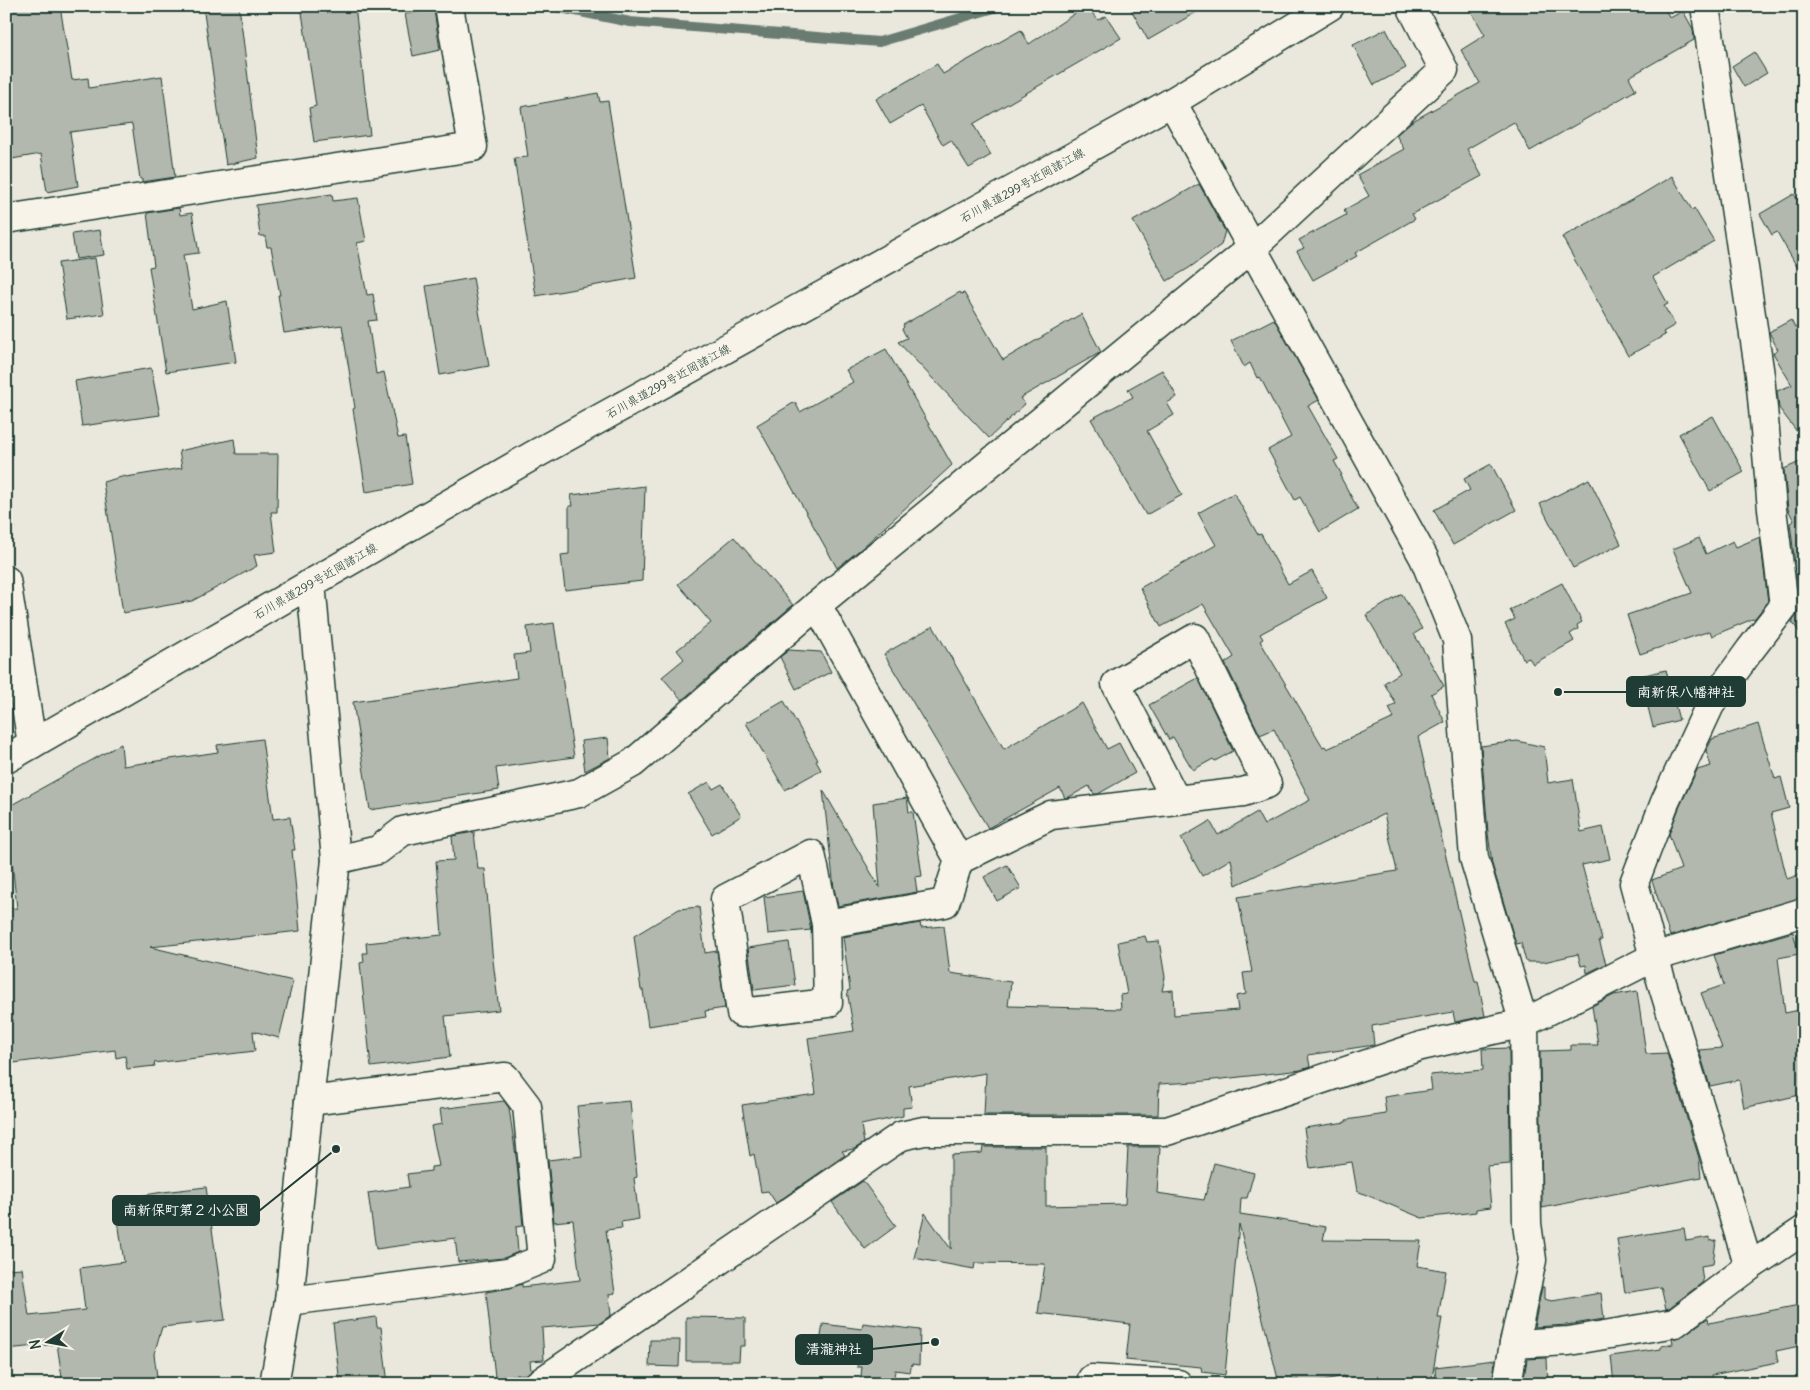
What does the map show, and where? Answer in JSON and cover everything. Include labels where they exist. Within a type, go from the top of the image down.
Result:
[{"type":"street","points":[[6,219],[474,147],[449,6]]},
{"type":"street","name":"石川県道299号近岡諸江線","points":[[6,758],[532,456],[1172,102],[1330,6]]},
{"type":"street","points":[[336,860],[378,850],[403,831],[579,793],[633,763],[817,606],[1252,248],[1444,70],[1411,6]]},
{"type":"street","points":[[1705,6],[1760,375],[1772,509],[1784,606],[1710,705],[1666,802],[1634,883],[1654,956],[1749,1267]]},
{"type":"street","points":[[1172,102],[1424,558],[1457,640],[1474,858],[1524,1023],[1527,1224],[1532,1260],[1507,1384]]},
{"type":"street","points":[[6,580],[32,744]]},
{"type":"street","points":[[274,1384],[290,1301],[309,1101],[336,860],[311,583]]},
{"type":"street","points":[[817,606],[959,860]]},
{"type":"street","points":[[826,924],[945,903],[959,860],[1051,814],[1176,800],[1243,792],[1268,784],[1195,638],[1116,684],[1176,800]]},
{"type":"street","points":[[810,854],[826,924],[828,1003],[741,1013],[725,899],[810,854]]},
{"type":"street","points":[[538,1384],[901,1136],[924,1131],[1167,1131],[1422,1046],[1524,1023],[1654,956],[1804,912]]},
{"type":"street","points":[[290,1301],[508,1273],[542,1259],[527,1106],[505,1077],[309,1101]]},
{"type":"street","points":[[1514,1344],[1569,1341],[1675,1323],[1749,1267],[1804,1230]]},
{"type":"street","points":[[1092,1384],[1092,1379],[1178,1384]]},
{"type":"building","points":[[6,6],[60,6],[72,80],[88,78],[89,88],[162,76],[175,177],[142,182],[132,124],[70,132],[78,186],[47,192],[41,154],[6,160]]},
{"type":"building","points":[[203,6],[239,6],[258,158],[226,165]]},
{"type":"building","points":[[301,6],[355,6],[370,135],[314,142],[309,108],[316,106]]},
{"type":"building","points":[[1086,6],[1098,20],[1106,16],[1121,38],[973,124],[991,155],[969,168],[951,140],[943,145],[921,106],[890,124],[876,99],[937,64],[943,74],[1021,30],[1029,44]]},
{"type":"building","points":[[1129,6],[1207,6],[1148,40]]},
{"type":"building","points":[[1468,6],[1663,6],[1670,18],[1683,11],[1693,29],[1694,40],[1629,77],[1636,90],[1530,151],[1514,122],[1467,149],[1482,176],[1412,214],[1415,219],[1355,253],[1357,256],[1313,280],[1297,251],[1304,248],[1299,240],[1346,215],[1344,210],[1369,196],[1357,175],[1404,149],[1396,135],[1411,122],[1480,83],[1461,50],[1485,35]]},
{"type":"building","points":[[434,10],[440,50],[413,56],[405,14]]},
{"type":"building","points":[[1386,29],[1406,68],[1374,85],[1353,45]]},
{"type":"building","points":[[1754,52],[1767,73],[1744,87],[1732,66]]},
{"type":"building","points":[[598,93],[600,102],[608,101],[636,278],[536,296],[514,158],[528,157],[521,107]]},
{"type":"building","points":[[1672,176],[1692,210],[1694,208],[1714,241],[1653,277],[1668,304],[1664,306],[1675,325],[1663,332],[1665,335],[1628,356],[1562,237]]},
{"type":"building","points":[[1199,184],[1225,231],[1221,245],[1167,281],[1133,221]]},
{"type":"building","points":[[332,194],[333,201],[358,198],[366,241],[357,243],[367,295],[373,294],[377,320],[368,321],[376,374],[384,372],[398,438],[405,437],[412,484],[366,492],[342,325],[284,333],[278,295],[280,295],[271,247],[267,247],[265,236],[260,236],[256,205]]},
{"type":"building","points":[[1794,194],[1804,210],[1804,279],[1777,232],[1772,235],[1760,214]]},
{"type":"building","points":[[179,208],[180,215],[192,213],[199,253],[183,255],[192,309],[227,301],[236,362],[166,372],[149,267],[154,266],[147,213]]},
{"type":"building","points":[[100,230],[104,255],[76,259],[72,234]]},
{"type":"building","points":[[95,258],[104,314],[67,319],[58,263]]},
{"type":"building","points":[[473,278],[489,366],[440,375],[426,286]]},
{"type":"building","points":[[960,292],[961,294],[964,293],[1003,360],[1081,314],[1101,352],[1020,398],[1025,404],[989,438],[898,342],[907,338],[902,329],[903,325]]},
{"type":"building","points":[[1274,319],[1319,400],[1308,406],[1338,459],[1334,461],[1342,475],[1340,476],[1358,509],[1320,532],[1300,497],[1295,500],[1268,450],[1291,437],[1260,377],[1257,378],[1250,363],[1244,367],[1231,341]]},
{"type":"building","points":[[1791,320],[1795,328],[1804,323],[1804,441],[1779,408],[1777,391],[1792,385],[1773,353],[1778,350],[1769,332]]},
{"type":"building","points":[[886,349],[952,465],[862,548],[837,568],[757,425],[795,402],[800,412],[853,382],[846,370]]},
{"type":"building","points":[[151,368],[160,415],[82,426],[75,381]]},
{"type":"building","points":[[1162,370],[1177,397],[1167,403],[1174,415],[1147,431],[1182,495],[1146,515],[1091,419],[1133,397],[1128,389]]},
{"type":"building","points":[[1713,416],[1744,472],[1710,491],[1679,434]]},
{"type":"building","points":[[234,439],[236,454],[278,454],[277,512],[271,512],[276,552],[254,555],[257,566],[192,601],[123,613],[103,482],[125,476],[182,468],[179,451]]},
{"type":"building","points":[[1804,460],[1804,638],[1792,622],[1797,615],[1800,604],[1790,523],[1794,521],[1788,509],[1784,469]]},
{"type":"building","points":[[1491,464],[1516,510],[1453,545],[1434,510],[1470,490],[1464,479]]},
{"type":"building","points":[[1589,479],[1621,544],[1573,568],[1540,504]]},
{"type":"building","points":[[645,486],[642,581],[565,590],[561,555],[569,554],[569,506],[573,506],[571,495]]},
{"type":"building","points":[[1234,493],[1258,535],[1261,534],[1288,584],[1312,571],[1327,598],[1260,634],[1263,639],[1260,641],[1323,747],[1325,746],[1327,749],[1394,718],[1389,708],[1396,704],[1384,683],[1400,673],[1366,615],[1402,594],[1422,629],[1414,634],[1444,686],[1431,694],[1445,722],[1418,737],[1475,981],[1478,981],[1485,1016],[1455,1022],[1453,1012],[1372,1026],[1374,1045],[1308,1055],[1310,1067],[1301,1070],[1196,1082],[1159,1084],[1158,1115],[984,1115],[986,1073],[909,1086],[912,1107],[903,1108],[903,1116],[861,1125],[864,1143],[854,1149],[842,1151],[845,1155],[776,1203],[768,1191],[761,1192],[754,1154],[750,1156],[742,1105],[816,1094],[808,1038],[854,1031],[847,991],[850,990],[843,937],[920,923],[921,928],[944,926],[950,973],[1011,982],[1008,1006],[1121,1009],[1120,995],[1127,994],[1118,942],[1145,936],[1147,942],[1159,941],[1165,977],[1162,991],[1173,990],[1174,1015],[1238,1010],[1236,996],[1246,994],[1243,973],[1252,972],[1238,897],[1397,871],[1384,814],[1236,885],[1231,859],[1202,876],[1181,838],[1210,821],[1218,835],[1257,812],[1264,825],[1310,800],[1274,729],[1260,735],[1225,663],[1234,657],[1203,604],[1161,627],[1140,588],[1216,545],[1198,513]]},
{"type":"building","points":[[734,537],[793,605],[682,700],[662,677],[684,659],[677,650],[711,623],[678,584]]},
{"type":"building","points":[[1760,537],[1768,602],[1755,618],[1712,636],[1710,631],[1640,654],[1627,615],[1692,593],[1673,549],[1699,538],[1706,554],[1733,541],[1736,547]]},
{"type":"building","points":[[1562,583],[1582,622],[1577,625],[1578,629],[1570,634],[1574,641],[1533,664],[1529,658],[1524,660],[1505,624],[1515,619],[1510,610]]},
{"type":"building","points":[[554,623],[574,757],[496,768],[499,790],[370,810],[353,702],[517,678],[514,655],[530,653],[527,627]]},
{"type":"building","points":[[933,626],[1004,749],[1082,703],[1107,749],[1119,743],[1135,773],[1098,794],[1094,794],[1089,786],[1065,798],[1060,788],[988,828],[884,654]]},
{"type":"building","points":[[789,650],[821,652],[831,672],[796,689],[780,657]]},
{"type":"building","points":[[1666,670],[1679,720],[1653,727],[1640,676]]},
{"type":"building","points":[[1198,678],[1233,751],[1193,770],[1173,737],[1169,740],[1149,705]]},
{"type":"building","points":[[784,701],[818,760],[816,761],[821,770],[785,790],[746,723]]},
{"type":"building","points":[[1758,724],[1775,779],[1781,777],[1789,808],[1771,813],[1787,879],[1804,873],[1804,897],[1670,936],[1652,880],[1681,869],[1669,834],[1679,808],[1697,770],[1711,766],[1706,751],[1712,739]]},
{"type":"building","points":[[608,738],[610,758],[585,771],[581,741]]},
{"type":"building","points":[[262,739],[273,819],[290,817],[295,850],[292,850],[300,931],[150,947],[293,981],[279,1038],[253,1031],[255,1051],[154,1063],[155,1066],[127,1069],[125,1056],[116,1058],[115,1050],[6,1064],[6,909],[17,908],[6,808],[121,744],[123,766],[218,752],[217,745]]},
{"type":"building","points":[[1517,741],[1544,747],[1548,783],[1573,779],[1581,832],[1603,827],[1610,859],[1582,865],[1602,940],[1599,940],[1606,964],[1587,973],[1586,965],[1581,966],[1578,954],[1544,962],[1526,962],[1521,943],[1516,944],[1492,864],[1481,746]]},
{"type":"building","points":[[709,782],[713,789],[722,784],[741,816],[712,834],[688,794]]},
{"type":"building","points":[[823,790],[880,888],[873,803],[907,798],[909,812],[913,812],[922,876],[915,877],[917,892],[838,906],[834,888]]},
{"type":"building","points":[[474,832],[478,869],[485,869],[499,1010],[445,1016],[450,1057],[371,1067],[360,963],[364,962],[363,953],[367,953],[366,943],[442,935],[436,861],[454,860],[452,836]]},
{"type":"building","points":[[1007,865],[1021,888],[997,901],[984,877]]},
{"type":"building","points":[[803,891],[811,930],[768,934],[764,897]]},
{"type":"building","points":[[699,907],[705,953],[717,951],[725,1008],[705,1011],[706,1017],[648,1026],[634,936],[679,909]]},
{"type":"building","points":[[1793,932],[1799,954],[1778,958],[1785,1013],[1804,1009],[1804,1094],[1744,1108],[1739,1080],[1710,1086],[1699,1050],[1722,1048],[1701,993],[1724,985],[1714,955]]},
{"type":"building","points":[[789,942],[795,985],[754,990],[748,948]]},
{"type":"building","points":[[1637,991],[1646,1054],[1667,1053],[1699,1158],[1701,1177],[1542,1208],[1540,1051],[1571,1050],[1571,1045],[1598,1045],[1592,1006],[1614,995]]},
{"type":"building","points":[[1509,1048],[1510,1164],[1487,1166],[1491,1207],[1476,1209],[1476,1212],[1422,1218],[1357,1191],[1352,1162],[1310,1168],[1304,1128],[1386,1114],[1384,1097],[1432,1090],[1430,1075],[1483,1070],[1482,1049]]},
{"type":"building","points":[[504,1101],[509,1108],[523,1226],[516,1227],[518,1252],[504,1258],[458,1262],[455,1238],[376,1249],[368,1193],[409,1187],[407,1174],[431,1171],[431,1167],[439,1166],[431,1126],[442,1124],[440,1109]]},
{"type":"building","points":[[630,1101],[637,1177],[634,1178],[639,1219],[621,1222],[622,1228],[606,1230],[615,1293],[609,1294],[611,1315],[600,1323],[542,1328],[544,1360],[530,1361],[531,1370],[527,1374],[495,1377],[486,1292],[522,1284],[522,1287],[580,1280],[573,1220],[554,1222],[548,1160],[582,1156],[577,1106]]},
{"type":"building","points":[[983,1147],[1046,1147],[1046,1206],[1125,1204],[1128,1147],[1158,1147],[1160,1148],[1157,1193],[1204,1200],[1214,1163],[1254,1173],[1247,1198],[1241,1198],[1240,1214],[1326,1227],[1323,1240],[1421,1241],[1417,1266],[1446,1271],[1438,1318],[1442,1318],[1431,1384],[1345,1384],[1344,1376],[1305,1384],[1299,1384],[1298,1379],[1279,1383],[1239,1224],[1225,1375],[1202,1372],[1201,1367],[1126,1360],[1130,1324],[1038,1313],[1045,1264],[975,1263],[974,1269],[914,1258],[925,1213],[951,1249],[951,1155],[982,1153]]},
{"type":"building","points":[[863,1181],[896,1226],[865,1249],[832,1202]]},
{"type":"building","points":[[206,1187],[225,1320],[162,1327],[154,1354],[158,1384],[63,1384],[57,1344],[6,1349],[6,1269],[22,1268],[29,1316],[85,1310],[80,1268],[124,1262],[115,1200]]},
{"type":"building","points":[[1684,1228],[1686,1241],[1710,1237],[1710,1241],[1716,1240],[1713,1264],[1701,1266],[1703,1282],[1666,1309],[1661,1287],[1625,1293],[1617,1239]]},
{"type":"building","points":[[1542,1287],[1544,1287],[1544,1299],[1552,1301],[1601,1293],[1604,1319],[1567,1325],[1534,1327]]},
{"type":"building","points":[[1804,1304],[1804,1345],[1776,1351],[1778,1362],[1712,1375],[1713,1384],[1614,1384],[1611,1356],[1661,1349],[1661,1346],[1673,1344],[1672,1339],[1684,1335],[1708,1318],[1709,1323]]},
{"type":"building","points":[[376,1317],[377,1327],[381,1327],[388,1384],[340,1384],[333,1323]]},
{"type":"building","points":[[686,1317],[745,1318],[745,1346],[740,1346],[739,1361],[686,1361]]},
{"type":"building","points":[[863,1323],[920,1330],[919,1365],[912,1364],[910,1372],[895,1370],[893,1384],[860,1384],[862,1367],[857,1367],[858,1359],[818,1354],[823,1324],[862,1329]]},
{"type":"building","points":[[650,1340],[680,1340],[679,1367],[649,1366]]},
{"type":"building","points":[[1547,1358],[1548,1384],[1523,1384],[1527,1359]]},
{"type":"building","points":[[1495,1360],[1492,1384],[1436,1384],[1435,1367]]},
{"type":"waterway","points":[[551,6],[630,22],[879,42],[1001,6]]},
{"type":"place","name":"南新保八幡神社","points":[[1558,692]]},
{"type":"place","name":"南新保町第２小公園","points":[[336,1149]]},
{"type":"place","name":"清瀧神社","points":[[935,1342]]}]
